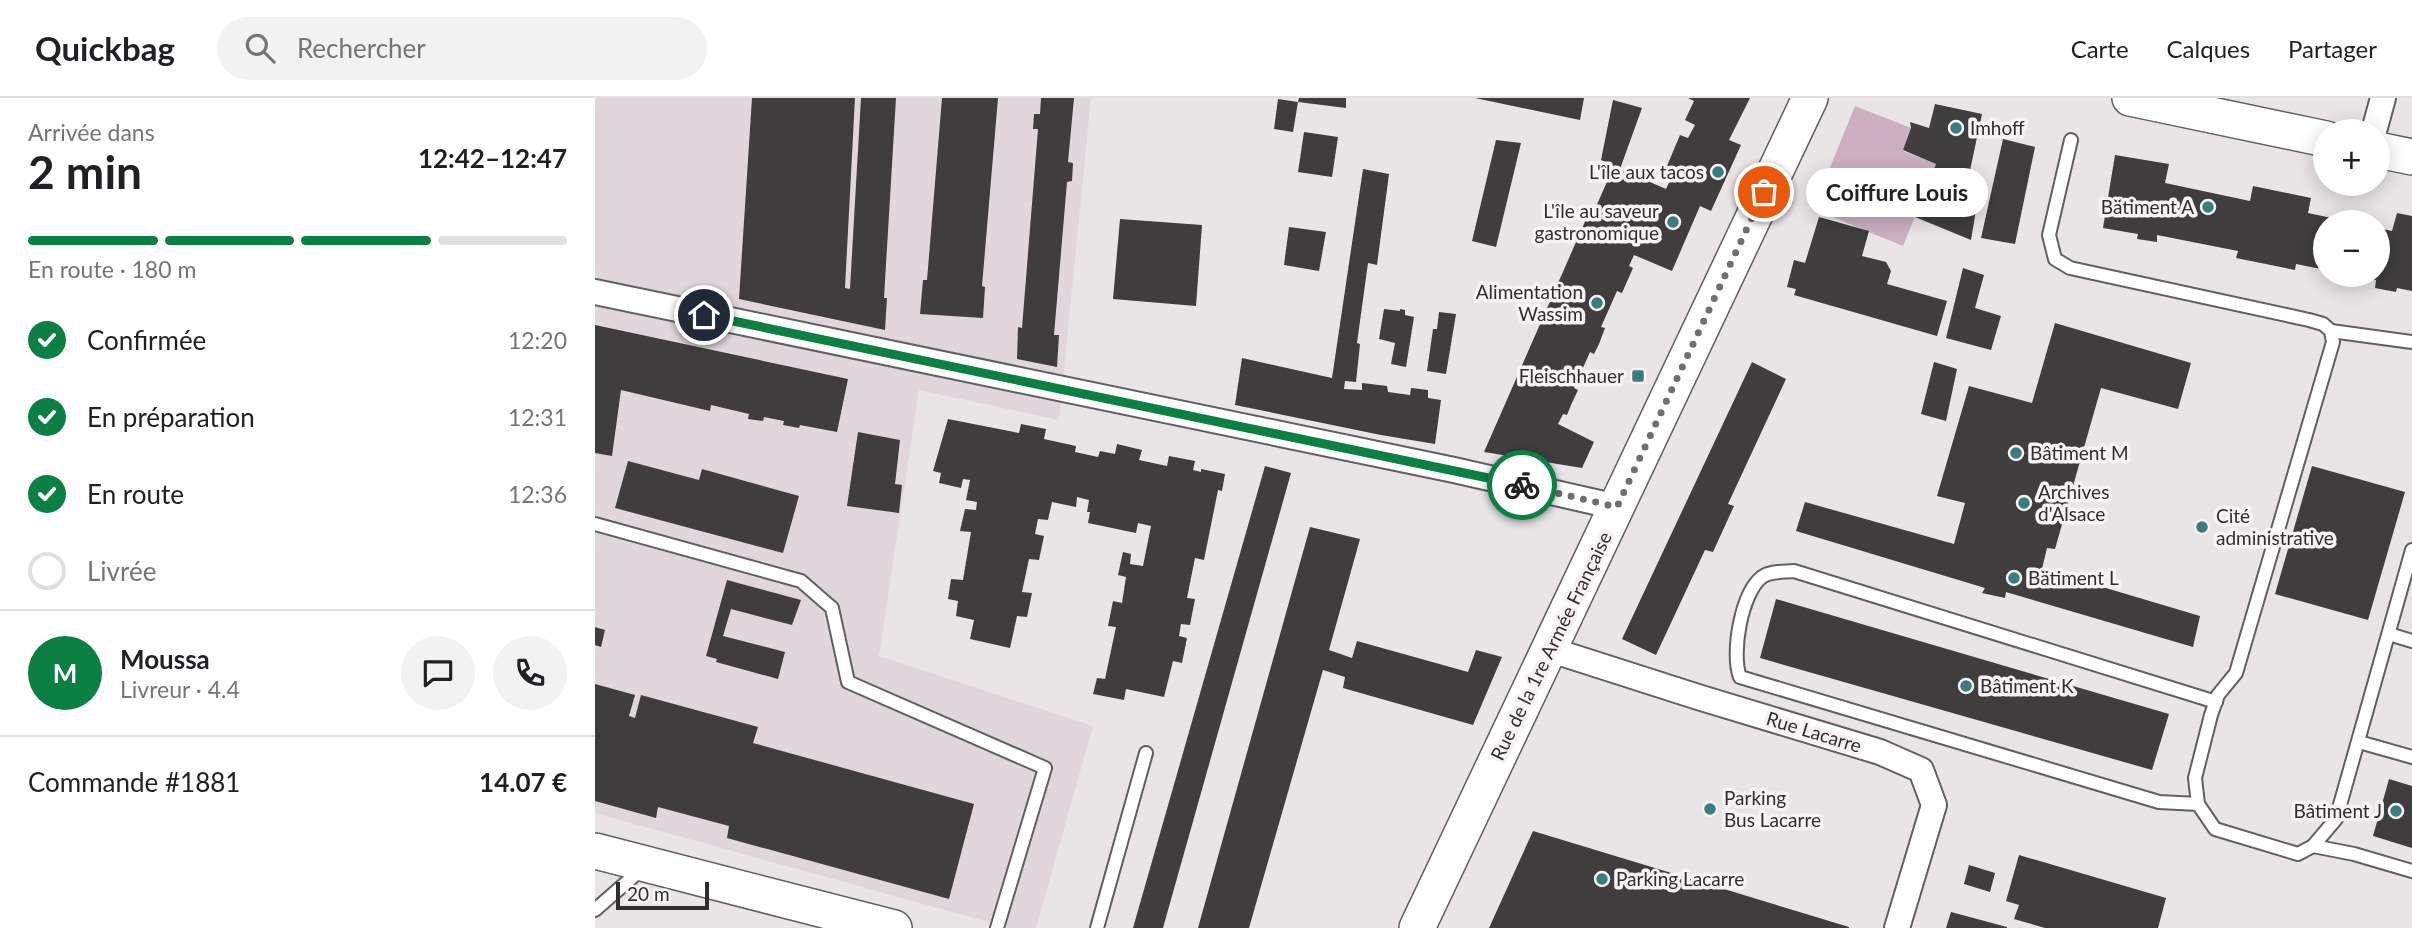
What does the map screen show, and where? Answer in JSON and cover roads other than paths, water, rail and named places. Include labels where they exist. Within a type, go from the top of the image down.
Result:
[{"type":"main road","name":"Rue de la 1re Armée Française","points":[[1417,928],[1809,98]]},
{"type":"main road","points":[[2130,98],[2313,136]]},
{"type":"main road","points":[[2390,152],[2412,157]]},
{"type":"main road","points":[[595,851],[894,928]]},
{"type":"street","points":[[2377,119],[2383,98]]},
{"type":"street","points":[[595,292],[1454,470],[1617,507]]},
{"type":"street","name":"Rue Lacarre","points":[[1548,649],[1880,752],[1921,770],[1934,805],[1898,928]]},
{"type":"lane","points":[[2071,140],[2049,235],[2055,259],[2070,268],[2309,320],[2323,324],[2331,331],[2412,342]]},
{"type":"lane","points":[[2331,331],[2333,342],[2236,673],[2218,695],[2195,778],[2198,804],[2215,829],[2298,854],[2313,846],[2336,819],[2412,550]]},
{"type":"lane","points":[[595,524],[801,582],[832,608],[848,682],[1045,768],[997,928]]},
{"type":"lane","points":[[2198,804],[2159,802],[1740,677],[1736,667],[1737,639],[1755,583],[1765,575],[1794,571],[2216,702]]},
{"type":"lane","points":[[2389,634],[2412,640]]},
{"type":"lane","points":[[2359,742],[2412,757]]},
{"type":"lane","points":[[1097,928],[1146,753]]},
{"type":"lane","points":[[2313,846],[2354,854],[2412,871]]},
{"type":"lane","points":[[595,910],[646,864]]},
{"type":"place","name":"Imhoff","points":[[1956,128]]},
{"type":"place","name":"L'île aux tacos","points":[[1718,172]]},
{"type":"place","name":"Coiffure Louis","points":[[1764,192]]},
{"type":"place","name":"Bätiment A","points":[[2208,207]]},
{"type":"place","name":"L'île au saveur gastronomique","points":[[1673,222]]},
{"type":"place","name":"Alimentation Wassim","points":[[1597,303]]},
{"type":"place","name":"Fleischhauer","points":[[1638,376]]},
{"type":"place","name":"Bâtiment M","points":[[2016,453]]},
{"type":"place","name":"Archives d'Alsace","points":[[2024,503]]},
{"type":"place","name":"Cité administrative","points":[[2202,527]]},
{"type":"place","name":"Bätiment L","points":[[2014,578]]},
{"type":"place","name":"Bâtiment K","points":[[1966,686]]},
{"type":"place","name":"Parking Bus Lacarre","points":[[1710,809]]},
{"type":"place","name":"Bâtiment J","points":[[2396,811]]},
{"type":"place","name":"Parking Lacarre","points":[[1602,879]]}]
